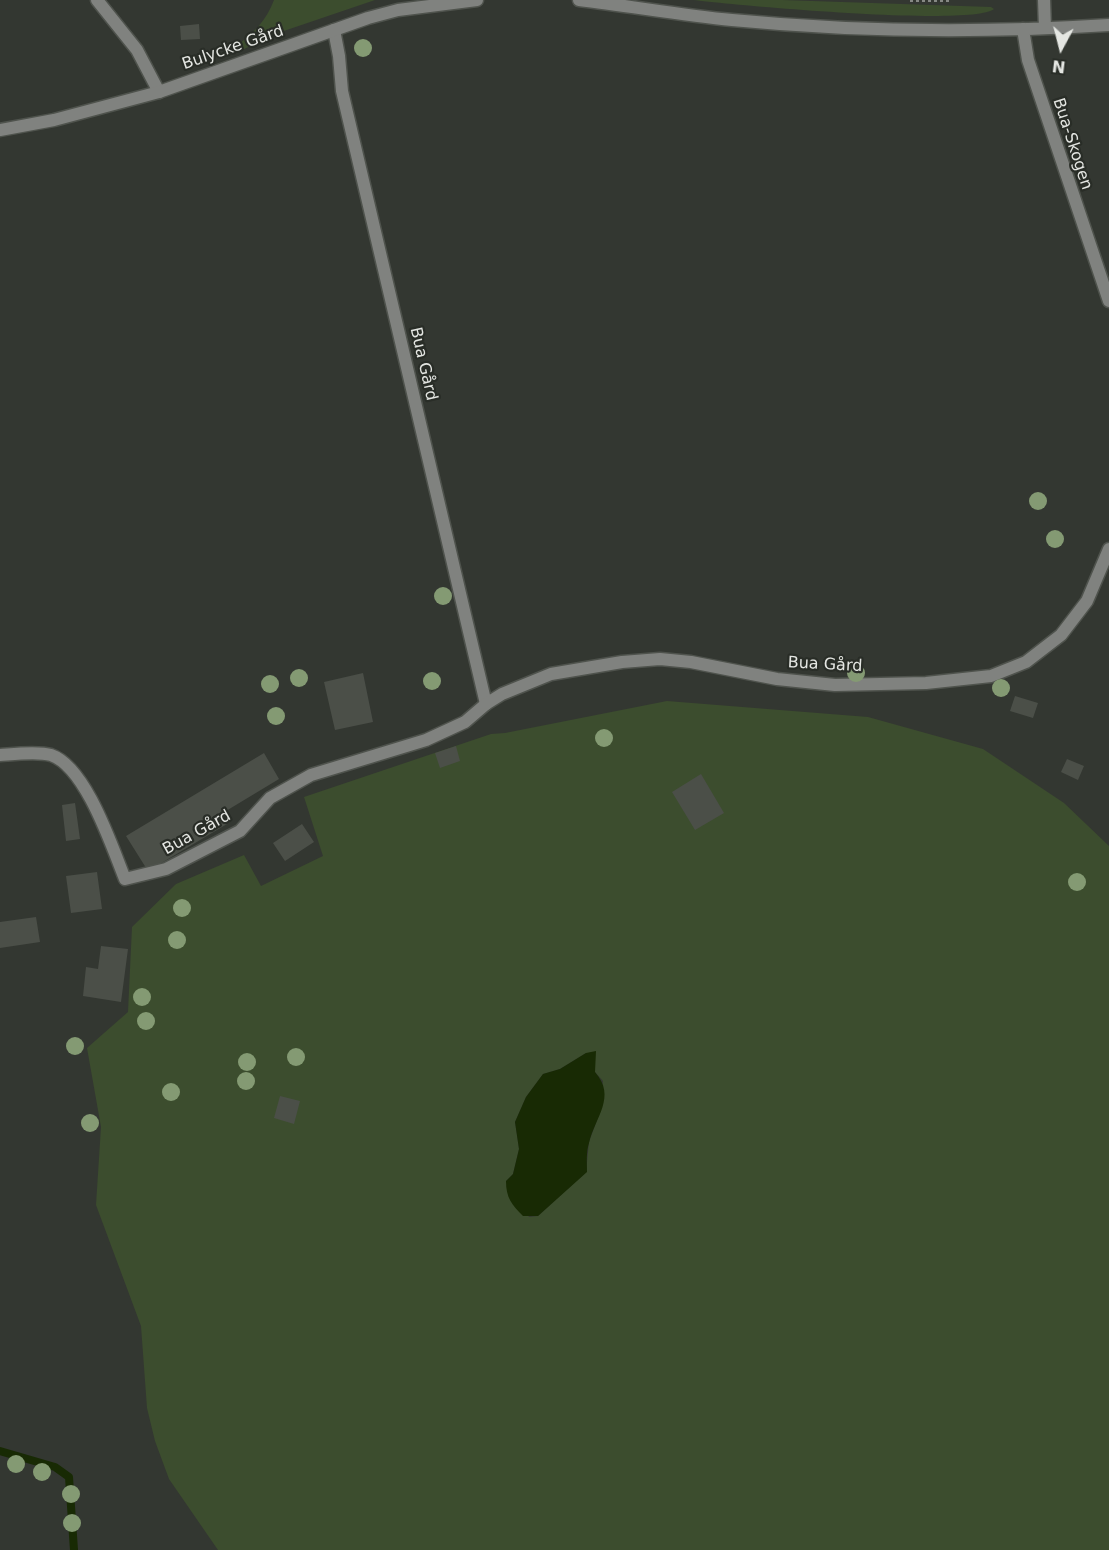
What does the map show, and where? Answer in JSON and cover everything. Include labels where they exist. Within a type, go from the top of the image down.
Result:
[{"type":"street","points":[[97,0],[137,50],[159,92]]},
{"type":"street","name":"Bulycke Gård","points":[[0,130],[54,120],[159,92],[334,30],[398,10],[477,0]]},
{"type":"street","points":[[579,0],[731,20],[858,28],[1023,29],[1109,25]]},
{"type":"street","points":[[1044,0],[1045,28]]},
{"type":"street","name":"Bua-Skogen","points":[[1023,29],[1028,60],[1109,300]]},
{"type":"street","name":"Bua Gård","points":[[334,30],[342,91],[486,704]]},
{"type":"street","name":"Bua Gård","points":[[0,755],[51,755],[72,770],[86,788],[126,879],[166,869],[240,831],[270,798],[311,775],[426,740],[465,722],[502,694],[551,674],[622,662],[651,660],[691,662],[777,679],[835,685],[926,683],[991,676],[1026,662],[1061,635],[1087,601],[1109,549]]},
{"type":"path","points":[[910,0],[949,0]]},
{"type":"shaded area","points":[[274,0],[375,0],[275,34],[238,52],[236,46],[259,26]]},
{"type":"shaded area","points":[[693,0],[782,0],[991,7],[994,9],[976,14],[900,15],[801,10]]},
{"type":"shaded area","points":[[667,701],[868,717],[983,749],[1064,803],[1109,846],[1109,1550],[218,1550],[169,1479],[155,1441],[147,1408],[141,1326],[96,1205],[101,1127],[87,1048],[128,1012],[132,927],[176,884],[244,855],[261,886],[323,856],[304,797],[491,734]],"holes":[[[586,1053],[595,1072],[603,1081],[600,1112],[589,1142],[586,1172],[538,1216],[529,1217],[506,1181],[513,1174],[519,1149],[515,1122],[526,1097],[543,1074],[560,1069]]]},
{"type":"shaded area","points":[[596,1051],[595,1072],[604,1090],[604,1099],[588,1146],[587,1172],[538,1216],[523,1216],[510,1201],[506,1181],[513,1174],[519,1149],[515,1122],[526,1097],[543,1074],[560,1069],[586,1053]]},
{"type":"building","points":[[199,24],[200,39],[181,40],[180,26]]},
{"type":"building","points":[[363,673],[373,722],[335,730],[324,682]]},
{"type":"building","points":[[1015,696],[1038,703],[1033,718],[1010,711]]},
{"type":"building","points":[[456,746],[460,761],[440,768],[435,753]]},
{"type":"building","points":[[264,753],[279,779],[221,814],[227,824],[148,871],[126,836]]},
{"type":"building","points":[[1067,759],[1084,766],[1078,780],[1061,772]]},
{"type":"building","points":[[701,774],[724,813],[695,830],[672,792]]},
{"type":"building","points":[[75,803],[80,839],[66,841],[62,805]]},
{"type":"building","points":[[302,824],[314,842],[285,861],[273,843]]},
{"type":"building","points":[[97,872],[102,909],[71,913],[66,876]]},
{"type":"building","points":[[36,917],[40,942],[0,948],[0,922]]},
{"type":"building","points":[[101,946],[128,949],[121,1002],[83,996],[86,967],[98,969]]},
{"type":"building","points":[[280,1096],[300,1101],[294,1124],[274,1118]]},
{"type":"waterway","points":[[0,1451],[55,1467],[69,1477],[74,1550]]}]
